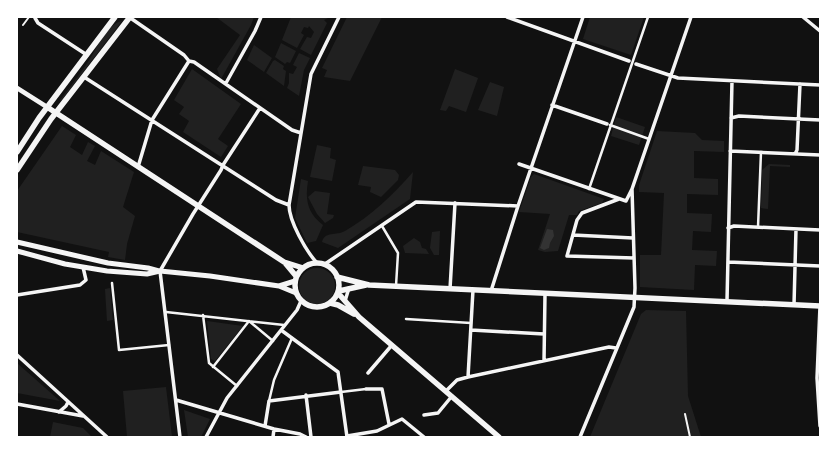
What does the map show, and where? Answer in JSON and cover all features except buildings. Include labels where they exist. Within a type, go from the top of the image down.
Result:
[{"type":"main road","points":[[17,152],[47,107],[115,17]]},
{"type":"main road","points":[[17,170],[56,113],[129,17]]},
{"type":"main road","points":[[47,107],[285,262],[303,268]]},
{"type":"main road","points":[[17,242],[102,261],[160,271],[279,286],[296,293]]},
{"type":"main road","points":[[17,251],[83,267],[148,274],[160,271]]},
{"type":"main road","points":[[285,262],[296,279]]},
{"type":"main road","points":[[499,437],[359,317],[338,292],[337,277],[330,267],[325,264],[317,263],[303,268],[296,279],[296,293],[301,301],[306,305],[318,308],[330,303],[338,292],[350,288],[369,285],[820,306]]},
{"type":"main road","points":[[337,277],[369,285]]},
{"type":"main road","points":[[279,286],[296,279]]},
{"type":"main road","points":[[330,303],[338,305],[359,317]]},
{"type":"street","points":[[29,17],[35,17],[38,23],[87,55]]},
{"type":"street","points":[[129,17],[189,61],[194,62],[292,130],[301,133]]},
{"type":"street","points":[[226,84],[255,31],[260,17]]},
{"type":"street","points":[[317,263],[310,256],[298,232],[289,212],[289,205],[311,74],[339,17]]},
{"type":"street","points":[[507,17],[628,61]]},
{"type":"street","points":[[491,291],[530,169],[583,17]]},
{"type":"street","points":[[589,189],[609,125],[648,17]]},
{"type":"street","points":[[626,201],[632,189],[691,17]]},
{"type":"street","points":[[803,17],[819,29]]},
{"type":"street","points":[[138,167],[152,120],[189,61]]},
{"type":"street","points":[[636,64],[670,77],[820,85]]},
{"type":"street","points":[[84,77],[276,200],[289,205]]},
{"type":"street","points":[[727,301],[732,81]]},
{"type":"street","points":[[795,154],[797,150],[800,84]]},
{"type":"street","points":[[17,88],[47,107]]},
{"type":"street","points":[[552,105],[649,139]]},
{"type":"street","points":[[180,437],[160,271],[223,165],[260,108]]},
{"type":"street","points":[[731,118],[739,116],[820,120]]},
{"type":"street","points":[[730,151],[820,154]]},
{"type":"street","points":[[758,227],[761,152]]},
{"type":"street","points":[[519,164],[604,195],[631,202]]},
{"type":"street","points":[[580,437],[634,308],[635,288],[631,202],[632,189]]},
{"type":"street","points":[[604,195],[606,202],[604,205]]},
{"type":"street","points":[[619,199],[580,215],[567,256],[634,258]]},
{"type":"street","points":[[325,264],[416,202],[518,206]]},
{"type":"street","points":[[450,289],[455,203]]},
{"type":"street","points":[[382,226],[398,253],[396,286]]},
{"type":"street","points":[[728,228],[734,226],[820,230]]},
{"type":"street","points":[[794,305],[796,229]]},
{"type":"street","points":[[573,235],[633,238]]},
{"type":"street","points":[[728,262],[820,266]]},
{"type":"street","points":[[17,295],[80,285],[86,280],[83,267]]},
{"type":"street","points":[[112,283],[120,350],[169,345]]},
{"type":"street","points":[[345,302],[346,293],[350,288]]},
{"type":"street","points":[[468,377],[473,290]]},
{"type":"street","points":[[544,361],[545,294]]},
{"type":"street","points":[[206,437],[219,412],[237,386],[297,310],[301,301]]},
{"type":"street","points":[[820,306],[818,366],[820,426]]},
{"type":"street","points":[[166,312],[285,325]]},
{"type":"street","points":[[203,315],[209,363],[213,368],[237,386]]},
{"type":"street","points":[[406,319],[471,323]]},
{"type":"street","points":[[249,321],[273,340]]},
{"type":"street","points":[[213,368],[249,321]]},
{"type":"street","points":[[281,330],[336,370],[340,379],[347,436],[377,431],[402,419],[424,437]]},
{"type":"street","points":[[471,330],[544,334]]},
{"type":"street","points":[[265,426],[274,380],[292,338]]},
{"type":"street","points":[[368,373],[392,346]]},
{"type":"street","points":[[446,391],[457,380],[468,377],[609,347],[616,348]]},
{"type":"street","points":[[17,355],[107,437]]},
{"type":"street","points":[[269,401],[306,395],[366,389],[382,389],[389,424]]},
{"type":"street","points":[[306,395],[311,437]]},
{"type":"street","points":[[424,415],[438,413],[452,396]]},
{"type":"street","points":[[176,400],[306,437]]},
{"type":"street","points":[[59,412],[64,409],[68,402]]},
{"type":"street","points":[[17,404],[84,416]]},
{"type":"street","points":[[273,437],[274,429]]},
{"type":"lane","points":[[23,25],[29,17]]},
{"type":"lane","points":[[684,414],[690,437]]},
{"type":"shaded area","points":[[216,17],[254,17],[221,79],[217,69],[240,35]]},
{"type":"shaded area","points":[[291,17],[330,17],[324,20],[327,23],[311,55],[300,49],[307,37],[311,38],[314,32],[309,26],[308,28],[304,27],[301,33],[304,35],[297,48],[282,40]]},
{"type":"shaded area","points":[[347,17],[382,17],[350,81],[324,77],[327,70],[322,68]]},
{"type":"shaded area","points":[[590,17],[644,17],[631,55],[583,39]]},
{"type":"shaded area","points":[[122,21],[61,101],[60,100],[83,69],[106,33],[116,23]]},
{"type":"shaded area","points":[[281,43],[296,51],[290,63],[287,62],[285,64],[275,57]]},
{"type":"shaded area","points":[[254,45],[272,58],[264,72],[247,60]]},
{"type":"shaded area","points":[[299,53],[310,58],[304,70],[299,96],[287,88],[289,83],[289,73],[293,74],[297,67],[293,65]]},
{"type":"shaded area","points":[[275,60],[284,66],[283,69],[286,71],[284,86],[266,73]]},
{"type":"shaded area","points":[[192,69],[241,104],[218,139],[228,146],[221,157],[183,132],[189,121],[179,114],[184,107],[174,100]]},
{"type":"shaded area","points":[[455,69],[478,78],[466,112],[449,106],[446,111],[440,110]]},
{"type":"shaded area","points":[[490,82],[504,87],[497,116],[478,110]]},
{"type":"shaded area","points":[[616,117],[645,127],[639,145],[611,136]]},
{"type":"shaded area","points":[[62,126],[76,135],[70,147],[82,155],[88,142],[95,146],[87,161],[95,165],[101,151],[134,172],[123,207],[135,216],[127,244],[125,260],[108,257],[109,252],[17,232],[17,191]]},
{"type":"shaded area","points":[[657,131],[695,133],[702,140],[724,141],[724,152],[694,151],[694,178],[718,179],[718,195],[687,194],[687,213],[712,214],[711,232],[693,231],[692,250],[717,251],[716,266],[695,265],[694,290],[640,287],[640,255],[661,255],[664,193],[639,192],[639,185]]},
{"type":"shaded area","points":[[317,145],[331,148],[330,158],[336,160],[332,181],[310,177]]},
{"type":"shaded area","points":[[769,164],[790,165],[790,167],[770,166],[768,209],[761,208],[762,170]]},
{"type":"shaded area","points":[[363,166],[395,170],[399,175],[398,180],[381,197],[370,192],[371,187],[358,185]]},
{"type":"shaded area","points":[[413,172],[410,199],[338,248],[322,242],[326,236],[345,231],[364,219],[390,197]]},
{"type":"shaded area","points":[[534,174],[604,199],[602,203],[579,211],[577,215],[569,215],[558,251],[545,252],[538,250],[550,214],[519,212],[531,177]]},
{"type":"shaded area","points":[[301,179],[308,181],[307,200],[310,211],[313,216],[323,225],[316,241],[307,243],[295,218]]},
{"type":"shaded area","points":[[315,191],[330,193],[327,214],[334,215],[333,218],[325,223],[317,214],[308,197]]},
{"type":"shaded area","points":[[547,229],[553,230],[554,236],[549,248],[544,250],[540,248]]},
{"type":"shaded area","points":[[440,231],[439,255],[434,255],[430,248],[432,232]]},
{"type":"shaded area","points":[[414,238],[420,242],[422,248],[426,249],[429,254],[405,253],[403,246]]},
{"type":"shaded area","points":[[317,268],[330,273],[335,286],[330,299],[317,304],[304,299],[299,286],[304,273]]},
{"type":"shaded area","points":[[110,288],[113,320],[107,321],[105,289]]},
{"type":"shaded area","points":[[646,310],[686,311],[688,396],[701,437],[590,437],[641,314]]},
{"type":"shaded area","points":[[207,321],[243,326],[215,361],[211,359]]},
{"type":"shaded area","points":[[17,363],[60,401],[17,393]]},
{"type":"shaded area","points":[[166,387],[172,437],[127,437],[123,391]]},
{"type":"shaded area","points":[[184,410],[210,419],[201,437],[188,437]]},
{"type":"shaded area","points":[[53,422],[83,428],[92,437],[50,437]]}]
